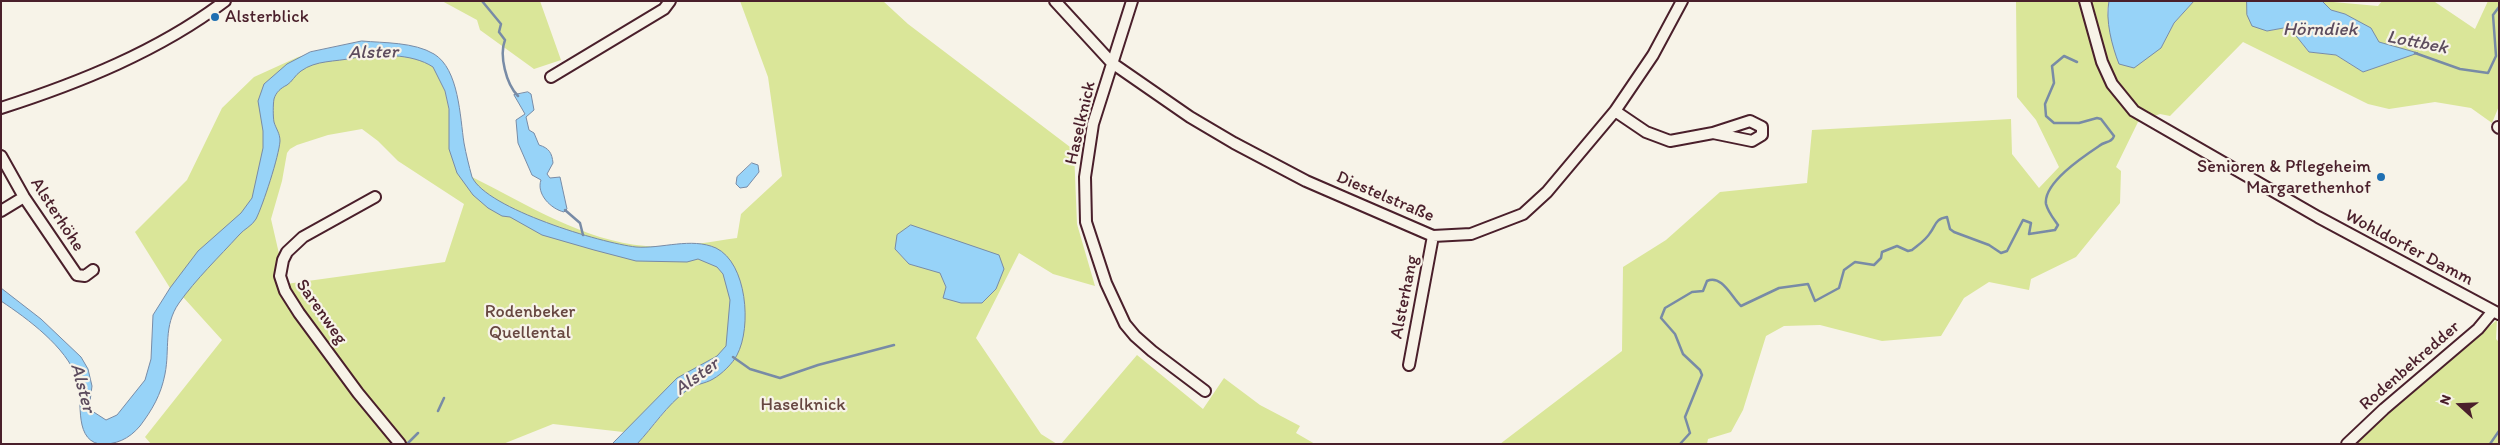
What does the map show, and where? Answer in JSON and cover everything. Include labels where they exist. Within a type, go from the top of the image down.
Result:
[{"type":"street","points":[[1,108],[78,81],[143,51],[226,1]]},
{"type":"street","points":[[551,77],[664,9],[670,1]]},
{"type":"street","name":"Diestelstraße","points":[[1054,1],[1112,63],[1190,117],[1234,144],[1306,181],[1433,236],[1471,234],[1523,214],[1547,192],[1615,111],[1653,55],[1682,1]]},
{"type":"street","name":"Haselknick","points":[[1132,1],[1093,124],[1085,177],[1086,222],[1106,283],[1125,324],[1152,351],[1205,391]]},
{"type":"street","name":"Wohldorfer Damm","points":[[2085,1],[2098,48],[2112,84],[2134,111],[2318,217],[2496,313]]},
{"type":"street","points":[[1615,111],[1646,132],[1670,141],[1713,133]]},
{"type":"street","name":"Alsterhöhe","points":[[1,156],[24,196],[77,275],[85,276],[94,270]]},
{"type":"street","points":[[1,211],[24,196]]},
{"type":"street","name":"Sarenweg","points":[[375,197],[303,237],[287,252],[283,260],[280,276],[285,291],[299,313],[358,393],[400,444]]},
{"type":"street","name":"Alsterhang","points":[[1409,365],[1433,236]]},
{"type":"street","name":"Rodenbekredder","points":[[2347,444],[2384,409],[2496,313]]},
{"type":"green space","points":[[442,1],[540,1],[561,60],[534,69],[480,30],[477,20]]},
{"type":"green space","name":"Rodenbeker Quellental","points":[[740,1],[883,1],[908,24],[1074,150],[1077,224],[1095,286],[1053,274],[1019,253],[976,338],[1041,434],[1057,444],[637,444],[668,408],[623,432],[553,424],[503,444],[151,444],[145,437],[222,340],[183,297],[170,288],[135,232],[187,180],[222,108],[254,77],[298,57],[362,41],[426,50],[445,91],[450,115],[472,177],[556,220],[600,237],[623,243],[668,247],[737,238],[741,214],[782,176],[768,77]],"holes":[[[362,129],[378,141],[398,161],[464,204],[445,262],[286,284],[271,219],[282,181],[287,153],[297,145],[328,135]],[[895,249],[996,289],[982,303],[961,303],[946,287],[940,272],[909,264]]]},
{"type":"green space","points":[[2016,1],[2109,1],[2107,10],[2112,38],[2161,48],[2174,23],[2194,1],[2247,1],[2247,15],[2267,31],[2289,27],[2309,52],[2336,55],[2363,72],[2417,53],[2378,42],[2345,14],[2331,10],[2322,1],[2378,6],[2382,1],[2435,2],[2475,29],[2488,1],[2499,1],[2499,106],[2492,123],[2471,108],[2435,102],[2389,109],[2368,104],[2243,42],[2170,116],[2160,114],[2138,122],[2116,167],[2121,171],[2120,203],[2076,257],[2031,279],[2029,290],[1989,282],[1964,298],[1941,336],[1882,341],[1820,325],[1784,326],[1766,336],[1743,410],[1731,432],[1708,439],[1707,444],[1500,444],[1622,351],[1623,267],[1666,240],[1720,192],[1807,183],[1812,130],[2011,119],[2012,154],[2039,188],[2059,167],[2036,120],[2017,97]]},
{"type":"green space","points":[[2497,320],[2496,339],[2499,342],[2499,444],[2355,444],[2375,422]]},
{"type":"green space","points":[[1137,355],[1203,409],[1224,378],[1260,405],[1300,426],[1296,433],[1315,444],[1061,444]]},
{"type":"water","points":[[2109,1],[2194,1],[2174,23],[2161,48],[2134,68],[2119,64],[2110,33]]},
{"type":"water","name":"Hörndiek","points":[[2247,1],[2322,1],[2331,10],[2345,14],[2371,28],[2379,42],[2418,53],[2363,72],[2336,55],[2309,52],[2289,27],[2267,31],[2252,26],[2247,15]]},
{"type":"water","name":"Alster","points":[[362,41],[417,47],[434,54],[442,61],[449,71],[457,94],[464,143],[472,177],[482,189],[499,201],[546,222],[598,239],[636,247],[697,243],[716,248],[726,256],[734,267],[740,281],[745,313],[742,343],[730,365],[710,381],[692,387],[679,397],[666,409],[637,444],[612,444],[677,378],[717,356],[726,346],[730,300],[723,274],[717,267],[698,259],[687,262],[636,261],[594,250],[542,235],[510,217],[502,216],[488,208],[473,195],[457,173],[449,149],[449,109],[445,91],[433,67],[425,62],[405,57],[383,55],[362,57],[319,63],[307,67],[289,84],[277,92],[274,99],[273,114],[280,138],[279,148],[263,203],[256,219],[200,277],[179,303],[169,329],[166,365],[161,389],[156,402],[140,426],[127,438],[117,442],[99,444],[91,440],[85,434],[82,425],[79,385],[72,367],[64,355],[45,335],[23,316],[1,301],[1,288],[41,319],[81,357],[88,369],[92,386],[89,409],[106,420],[117,415],[145,380],[151,359],[153,315],[170,288],[198,251],[241,213],[252,198],[263,148],[263,131],[258,101],[264,84],[287,64],[310,52]]},
{"type":"water","points":[[528,92],[531,94],[534,110],[526,117],[529,130],[534,133],[539,145],[548,149],[551,154],[553,163],[547,174],[550,178],[560,177],[567,209],[564,212],[554,208],[546,200],[541,190],[541,180],[532,175],[518,143],[516,120],[525,114],[514,95]]},
{"type":"water","points":[[752,163],[758,165],[759,172],[747,187],[740,188],[736,184],[737,177]]},
{"type":"water","points":[[911,225],[999,255],[1004,269],[996,289],[982,303],[961,303],[943,298],[946,287],[940,273],[909,264],[895,249],[897,235]]},
{"type":"waterway","points":[[482,1],[501,24],[499,32],[505,40],[503,61],[507,77],[518,96]]},
{"type":"waterway","name":"Lottbek","points":[[2415,53],[2460,69],[2488,73],[2496,56],[2493,15],[2499,7]]},
{"type":"waterway","points":[[1680,444],[1690,433],[1685,417],[1702,375],[1700,370],[1683,354],[1675,334],[1661,318],[1665,308],[1692,292],[1703,291],[1707,281],[1712,280],[1722,284],[1741,306],[1779,288],[1808,284],[1815,301],[1839,288],[1844,270],[1855,262],[1874,265],[1881,258],[1882,252],[1897,246],[1908,251],[1912,250],[1926,238],[1938,221],[1947,217],[1950,229],[1954,232],[1989,245],[2001,253],[2007,251],[2023,220],[2031,223],[2029,234],[2055,230],[2058,225],[2046,204],[2051,187],[2075,163],[2101,144],[2112,140],[2114,136],[2101,119],[2097,118],[2079,123],[2054,123],[2046,116],[2045,104],[2054,83],[2052,66],[2064,56],[2077,62]]},
{"type":"waterway","points":[[565,210],[580,223],[583,235]]},
{"type":"waterway","points":[[733,357],[750,369],[780,378],[818,365],[894,345]]},
{"type":"waterway","points":[[438,411],[444,398]]},
{"type":"waterway","points":[[2490,444],[2499,431]]},
{"type":"waterway","points":[[407,444],[418,433]]},
{"type":"place","name":"Alsterblick","points":[[215,17]]},
{"type":"place","name":"Senioren & Pflegeheim Margarethenhof","points":[[2381,177]]}]
